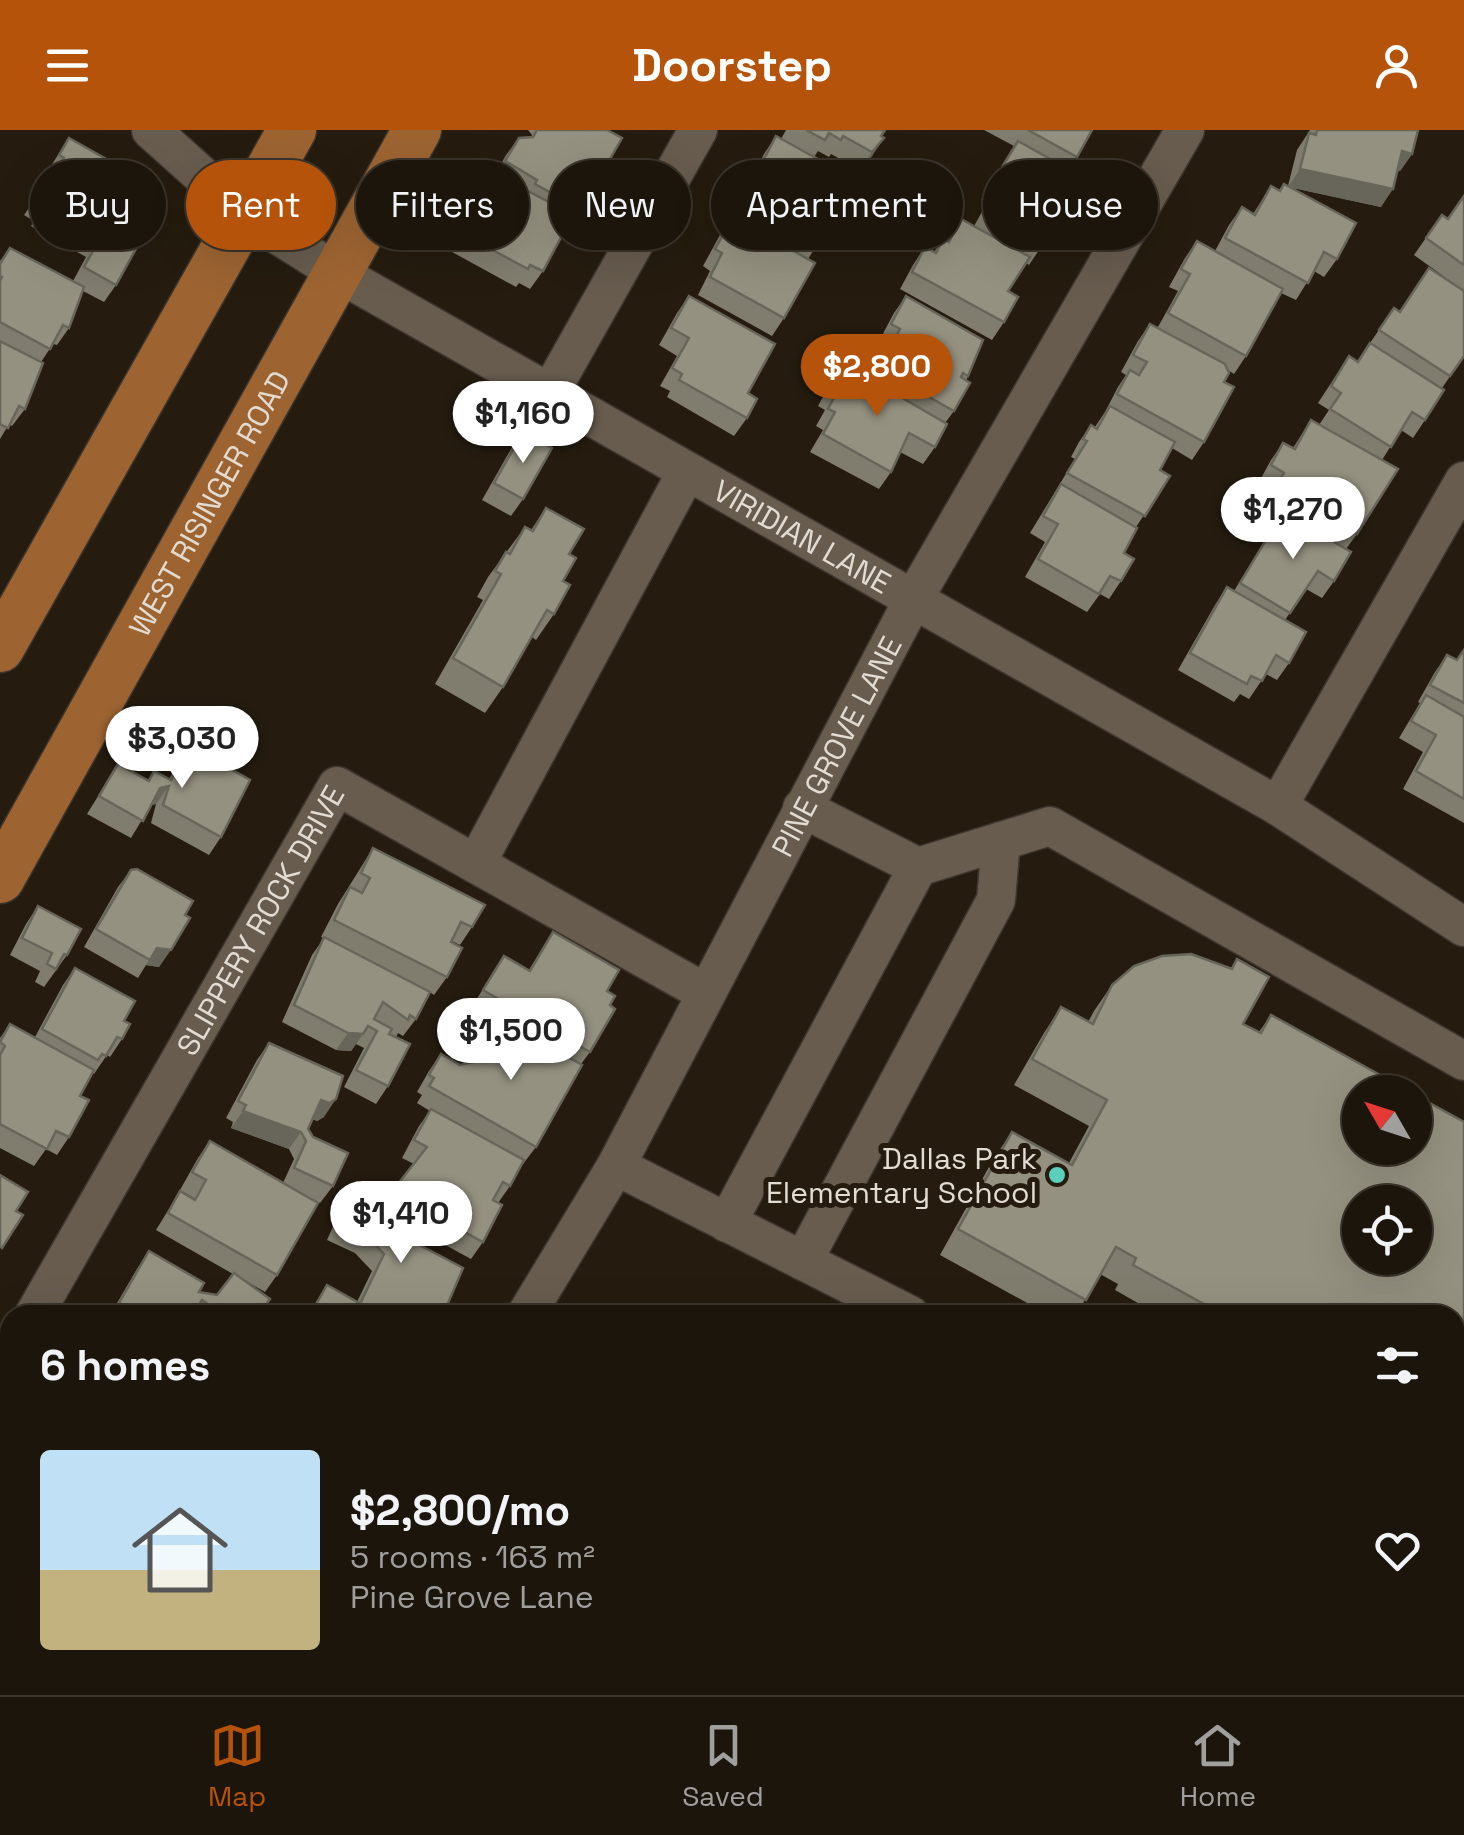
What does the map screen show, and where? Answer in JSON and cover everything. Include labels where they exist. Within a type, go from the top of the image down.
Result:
[{"type":"main road","points":[[276,160],[292,130]]},
{"type":"main road","name":"WEST RISINGER ROAD","points":[[0,879],[417,130]]},
{"type":"main road","points":[[0,648],[227,250]]},
{"type":"street","name":"VIRIDIAN LANE","points":[[150,130],[186,162]]},
{"type":"street","points":[[548,396],[698,130]]},
{"type":"street","name":"PINE GROVE LANE","points":[[532,1305],[616,1166],[913,600],[1185,130]]},
{"type":"street","name":"VIRIDIAN LANE","points":[[301,250],[548,396],[1278,806],[1464,927]]},
{"type":"street","points":[[476,864],[686,474]]},
{"type":"street","points":[[1278,806],[1464,481]]},
{"type":"street","name":"SLIPPERY ROCK DRIVE","points":[[40,1305],[337,786],[704,992]]},
{"type":"street","points":[[802,808],[918,866],[1050,826],[1464,1061]]},
{"type":"street","points":[[803,1261],[996,900],[1000,841]]},
{"type":"street","points":[[727,1223],[918,866]]},
{"type":"street","points":[[616,1166],[890,1305]]},
{"type":"building","points":[[537,130],[607,130],[622,138],[609,160],[549,160],[549,192],[529,175],[529,160],[506,160],[519,138],[533,137]]},
{"type":"building","points":[[806,130],[885,130],[881,136],[884,138],[872,152],[843,136],[841,140],[829,133],[825,140]]},
{"type":"building","points":[[1028,130],[1092,130],[1077,157]]},
{"type":"building","points":[[1317,130],[1418,130],[1412,154],[1402,151],[1393,189],[1300,169],[1309,133],[1316,135]]},
{"type":"building","points":[[776,136],[819,160],[764,160]]},
{"type":"building","points":[[69,138],[108,160],[63,160],[59,155]]},
{"type":"building","points":[[1018,141],[1052,160],[1006,160]]},
{"type":"building","points":[[1284,184],[1356,223],[1337,259],[1324,252],[1308,283],[1225,238],[1242,207],[1255,215],[1271,186],[1280,191]]},
{"type":"building","points":[[529,192],[549,202],[549,250],[554,250],[543,271],[530,265],[528,269],[492,250],[529,250]]},
{"type":"building","points":[[1464,196],[1464,265],[1426,238],[1442,215],[1448,219]]},
{"type":"building","points":[[963,220],[983,231],[983,250],[1017,250],[1030,257],[1008,291],[1018,297],[1004,322],[912,272],[923,250],[963,250]]},
{"type":"building","points":[[1197,241],[1283,289],[1246,356],[1168,313],[1190,274],[1181,269]]},
{"type":"building","points":[[10,248],[84,287],[69,328],[63,325],[50,349],[0,322],[0,264]]},
{"type":"building","points":[[93,250],[135,250],[116,285],[84,267]]},
{"type":"building","points":[[717,250],[792,250],[815,263],[784,318],[710,277],[722,253]]},
{"type":"building","points":[[1429,268],[1464,291],[1464,356],[1450,376],[1379,330],[1394,308],[1400,312]]},
{"type":"building","points":[[689,296],[775,344],[748,393],[757,399],[747,418],[679,380],[682,374],[672,368],[689,338],[671,328]]},
{"type":"building","points":[[906,296],[983,340],[968,376],[963,373],[961,377],[970,383],[954,411],[885,372],[893,358],[886,354],[900,329],[891,324]]},
{"type":"building","points":[[1150,324],[1225,364],[1229,373],[1224,382],[1234,387],[1204,442],[1117,394],[1130,370],[1139,375],[1147,362],[1133,355]]},
{"type":"building","points":[[0,341],[43,363],[25,409],[19,406],[8,428],[0,424]]},
{"type":"building","points":[[1370,343],[1444,390],[1425,420],[1412,412],[1391,447],[1330,409],[1341,393],[1331,386],[1349,356],[1358,362]]},
{"type":"building","points":[[844,364],[947,424],[935,447],[909,433],[891,472],[823,434],[835,412],[828,409],[837,392],[830,388]]},
{"type":"building","points":[[1110,406],[1175,442],[1160,470],[1170,476],[1145,516],[1067,473],[1087,441],[1083,439],[1091,425],[1097,429]]},
{"type":"building","points":[[1311,420],[1398,469],[1357,534],[1274,488],[1284,473],[1271,465],[1283,443],[1295,449]]},
{"type":"building","points":[[523,432],[552,448],[523,499],[494,483]]},
{"type":"building","points":[[1061,484],[1137,528],[1124,553],[1134,559],[1121,581],[1110,576],[1099,594],[1038,559],[1058,524],[1043,516]]},
{"type":"building","points":[[546,508],[584,529],[569,554],[576,558],[563,581],[570,585],[554,614],[547,610],[503,687],[453,658],[501,574],[495,571],[506,552],[510,554],[525,527],[533,531]]},
{"type":"building","points":[[1283,512],[1351,552],[1334,581],[1318,571],[1290,613],[1240,583]]},
{"type":"building","points":[[1227,587],[1306,632],[1289,663],[1276,655],[1262,681],[1251,676],[1247,684],[1190,653]]},
{"type":"building","points":[[1464,650],[1464,703],[1430,685],[1447,655],[1457,660]]},
{"type":"building","points":[[1426,695],[1464,717],[1464,799],[1416,771],[1436,735],[1411,721]]},
{"type":"building","points":[[190,746],[250,780],[221,837],[163,805],[169,786],[160,788],[143,821],[99,796],[118,764],[149,781],[154,771],[171,780]]},
{"type":"building","points":[[373,848],[485,905],[472,927],[461,922],[451,942],[462,948],[447,977],[334,920],[350,887],[362,893],[370,878],[361,873]]},
{"type":"building","points":[[137,869],[193,901],[185,915],[190,918],[171,950],[157,948],[150,960],[96,929],[131,870]]},
{"type":"building","points":[[38,906],[81,929],[56,969],[47,964],[52,953],[22,938]]},
{"type":"building","points":[[553,932],[619,970],[607,991],[615,996],[610,1005],[615,1009],[590,1052],[483,990],[504,956],[530,971]]},
{"type":"building","points":[[324,937],[430,992],[416,1019],[410,1015],[408,1020],[383,1002],[374,1019],[392,1029],[389,1034],[410,1044],[388,1086],[356,1070],[377,1031],[368,1026],[363,1034],[348,1033],[294,1005]]},
{"type":"building","points":[[1191,954],[1232,969],[1237,959],[1269,977],[1243,1024],[1261,1033],[1271,1015],[1380,1075],[1342,1075],[1342,1165],[1432,1165],[1432,1104],[1464,1122],[1464,1305],[1206,1305],[1133,1265],[1136,1258],[1116,1247],[1086,1300],[958,1229],[1012,1132],[1072,1165],[1107,1100],[1032,1059],[1061,1007],[1093,1024],[1112,985],[1134,966],[1162,956]]},
{"type":"building","points":[[75,968],[135,1001],[124,1021],[130,1024],[122,1039],[117,1037],[106,1056],[102,1054],[98,1060],[42,1029]]},
{"type":"building","points":[[503,1020],[582,1065],[536,1147],[429,1086],[434,1078],[429,1075],[441,1054],[460,1065],[491,1058],[497,1046],[491,1043]]},
{"type":"building","points":[[10,1024],[94,1070],[80,1096],[89,1100],[69,1137],[56,1131],[47,1149],[0,1124],[0,1055],[5,1046],[0,1042]]},
{"type":"building","points":[[269,1043],[343,1076],[336,1099],[329,1103],[321,1100],[308,1129],[313,1137],[348,1153],[333,1186],[294,1168],[306,1141],[301,1132],[243,1111],[246,1105],[238,1101]]},
{"type":"building","points":[[431,1109],[524,1160],[510,1186],[503,1182],[493,1200],[502,1205],[483,1242],[404,1199],[398,1184],[427,1147],[414,1140]]},
{"type":"building","points":[[210,1141],[318,1203],[277,1275],[168,1213],[180,1191],[195,1200],[206,1180],[192,1172]]},
{"type":"building","points":[[0,1175],[28,1192],[16,1211],[23,1215],[2,1248],[0,1246]]},
{"type":"building","points":[[357,1183],[388,1197],[374,1229],[391,1246],[406,1238],[463,1268],[447,1305],[360,1304],[384,1254],[367,1236],[340,1223]]},
{"type":"building","points":[[149,1251],[204,1283],[199,1292],[217,1295],[234,1273],[270,1299],[266,1305],[209,1305],[202,1300],[199,1305],[119,1303]]},
{"type":"building","points":[[327,1285],[359,1303],[358,1305],[316,1305]]},
{"type":"place","name":"Dallas Park Elementary School","points":[[1057,1175]]}]
